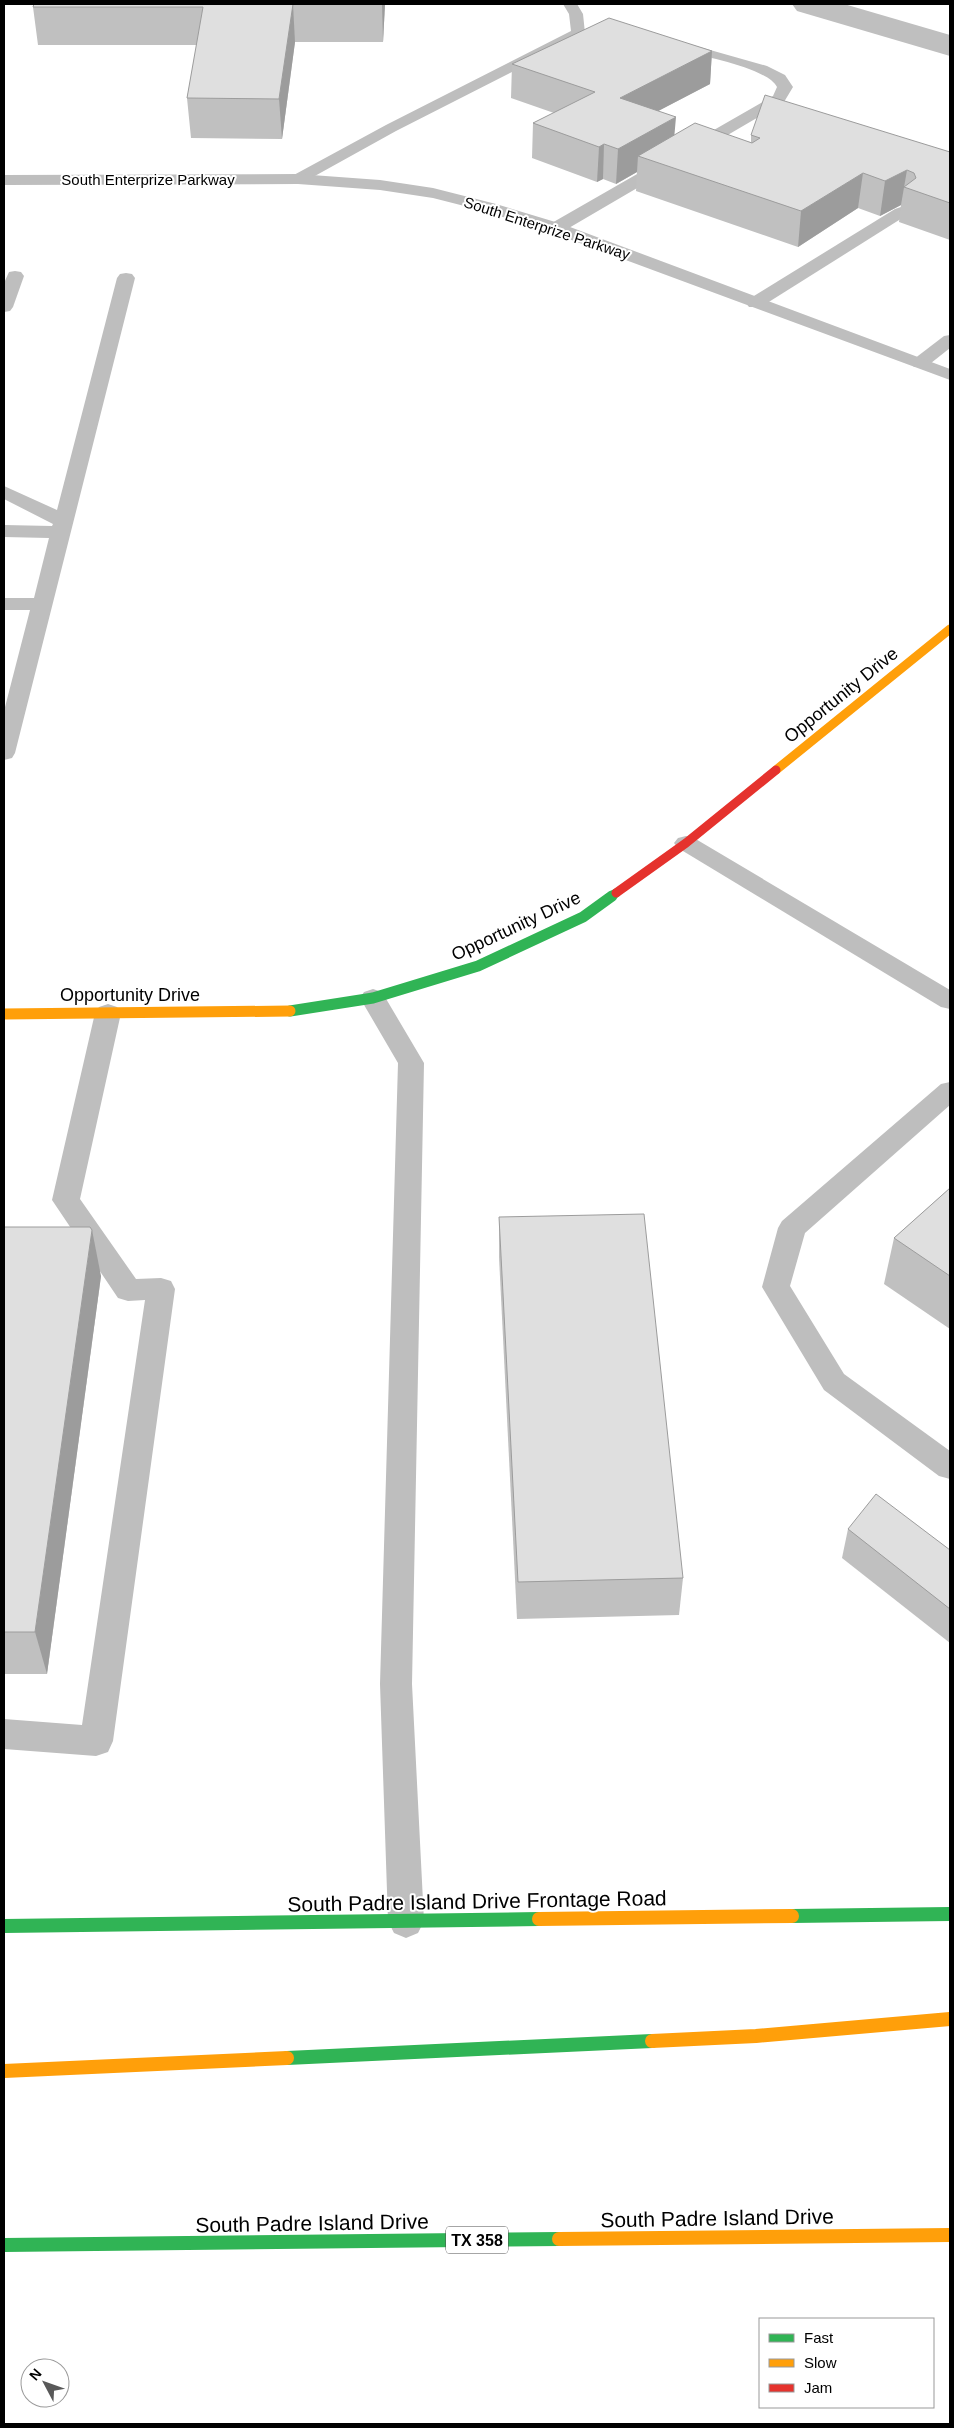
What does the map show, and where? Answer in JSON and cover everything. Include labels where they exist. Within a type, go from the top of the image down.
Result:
[{"type":"main road","name":"Opportunity Drive","points":[[4,1014],[281,1012],[373,998],[478,966],[583,917],[686,844],[950,629]]},
{"type":"main road","name":"South Padre Island Drive Frontage Road","points":[[4,1926],[950,1914]]},
{"type":"main road","points":[[4,2071],[756,2036],[950,2019]]},
{"type":"main road","name":"South Padre Island Drive","points":[[4,2245],[950,2235]]},
{"type":"street","points":[[298,179],[391,128],[578,33],[576,14],[570,4]]},
{"type":"street","points":[[556,228],[779,99],[785,87],[780,78],[762,69],[689,48]]},
{"type":"street","name":"South Enterprize Parkway","points":[[4,180],[298,179],[380,185],[433,192],[490,207],[556,228],[950,375]]},
{"type":"street","points":[[756,303],[901,212]]},
{"type":"street","points":[[4,307],[15,276]]},
{"type":"street","points":[[4,753],[12,687],[42,604],[126,278]]},
{"type":"street","points":[[920,363],[950,340]]},
{"type":"street","points":[[4,492],[62,526]]},
{"type":"street","points":[[4,531],[62,526]]},
{"type":"street","points":[[4,604],[42,604]]},
{"type":"street","points":[[686,844],[950,1001]]},
{"type":"street","points":[[373,998],[411,1063],[396,1684],[406,1921]]},
{"type":"street","points":[[4,1734],[96,1741],[161,1289],[128,1290],[66,1200],[108,1013]]},
{"type":"street","points":[[950,1091],[792,1228],[776,1287],[834,1382],[950,1467]]},
{"type":"building","points":[[34,4],[293,4],[279,99],[187,98],[203,7],[33,7]]},
{"type":"building","points":[[609,18],[712,51],[620,98],[676,117],[618,149],[604,144],[599,147],[533,123],[595,92],[512,64]]},
{"type":"building","points":[[765,95],[950,152],[950,203],[904,187],[916,178],[914,173],[907,170],[885,181],[863,173],[801,211],[638,156],[695,123],[752,143],[760,138],[751,135]]},
{"type":"building","points":[[950,1188],[950,1276],[894,1238]]},
{"type":"building","points":[[644,1214],[683,1578],[518,1582],[499,1217]]},
{"type":"building","points":[[4,1227],[90,1227],[92,1230],[35,1632],[4,1632]]},
{"type":"building","points":[[876,1494],[950,1550],[950,1609],[848,1529]]},
{"type":"waterway","points":[[809,4],[950,46]]},
{"type":"traffic: fast","points":[[290,1011],[373,998],[478,966],[583,917],[616,893]]},
{"type":"traffic: fast","points":[[792,1916],[950,1914]]},
{"type":"traffic: fast","points":[[4,1926],[539,1919]]},
{"type":"traffic: fast","points":[[287,2058],[652,2041]]},
{"type":"traffic: fast","points":[[4,2245],[559,2239]]},
{"type":"traffic: slow","points":[[776,770],[950,629]]},
{"type":"traffic: slow","points":[[4,1014],[290,1011]]},
{"type":"traffic: slow","points":[[539,1919],[792,1916]]},
{"type":"traffic: slow","points":[[652,2041],[756,2036],[950,2019]]},
{"type":"traffic: slow","points":[[4,2071],[287,2058]]},
{"type":"traffic: slow","points":[[559,2239],[950,2235]]},
{"type":"traffic: jam","points":[[616,893],[686,843],[776,770]]}]
